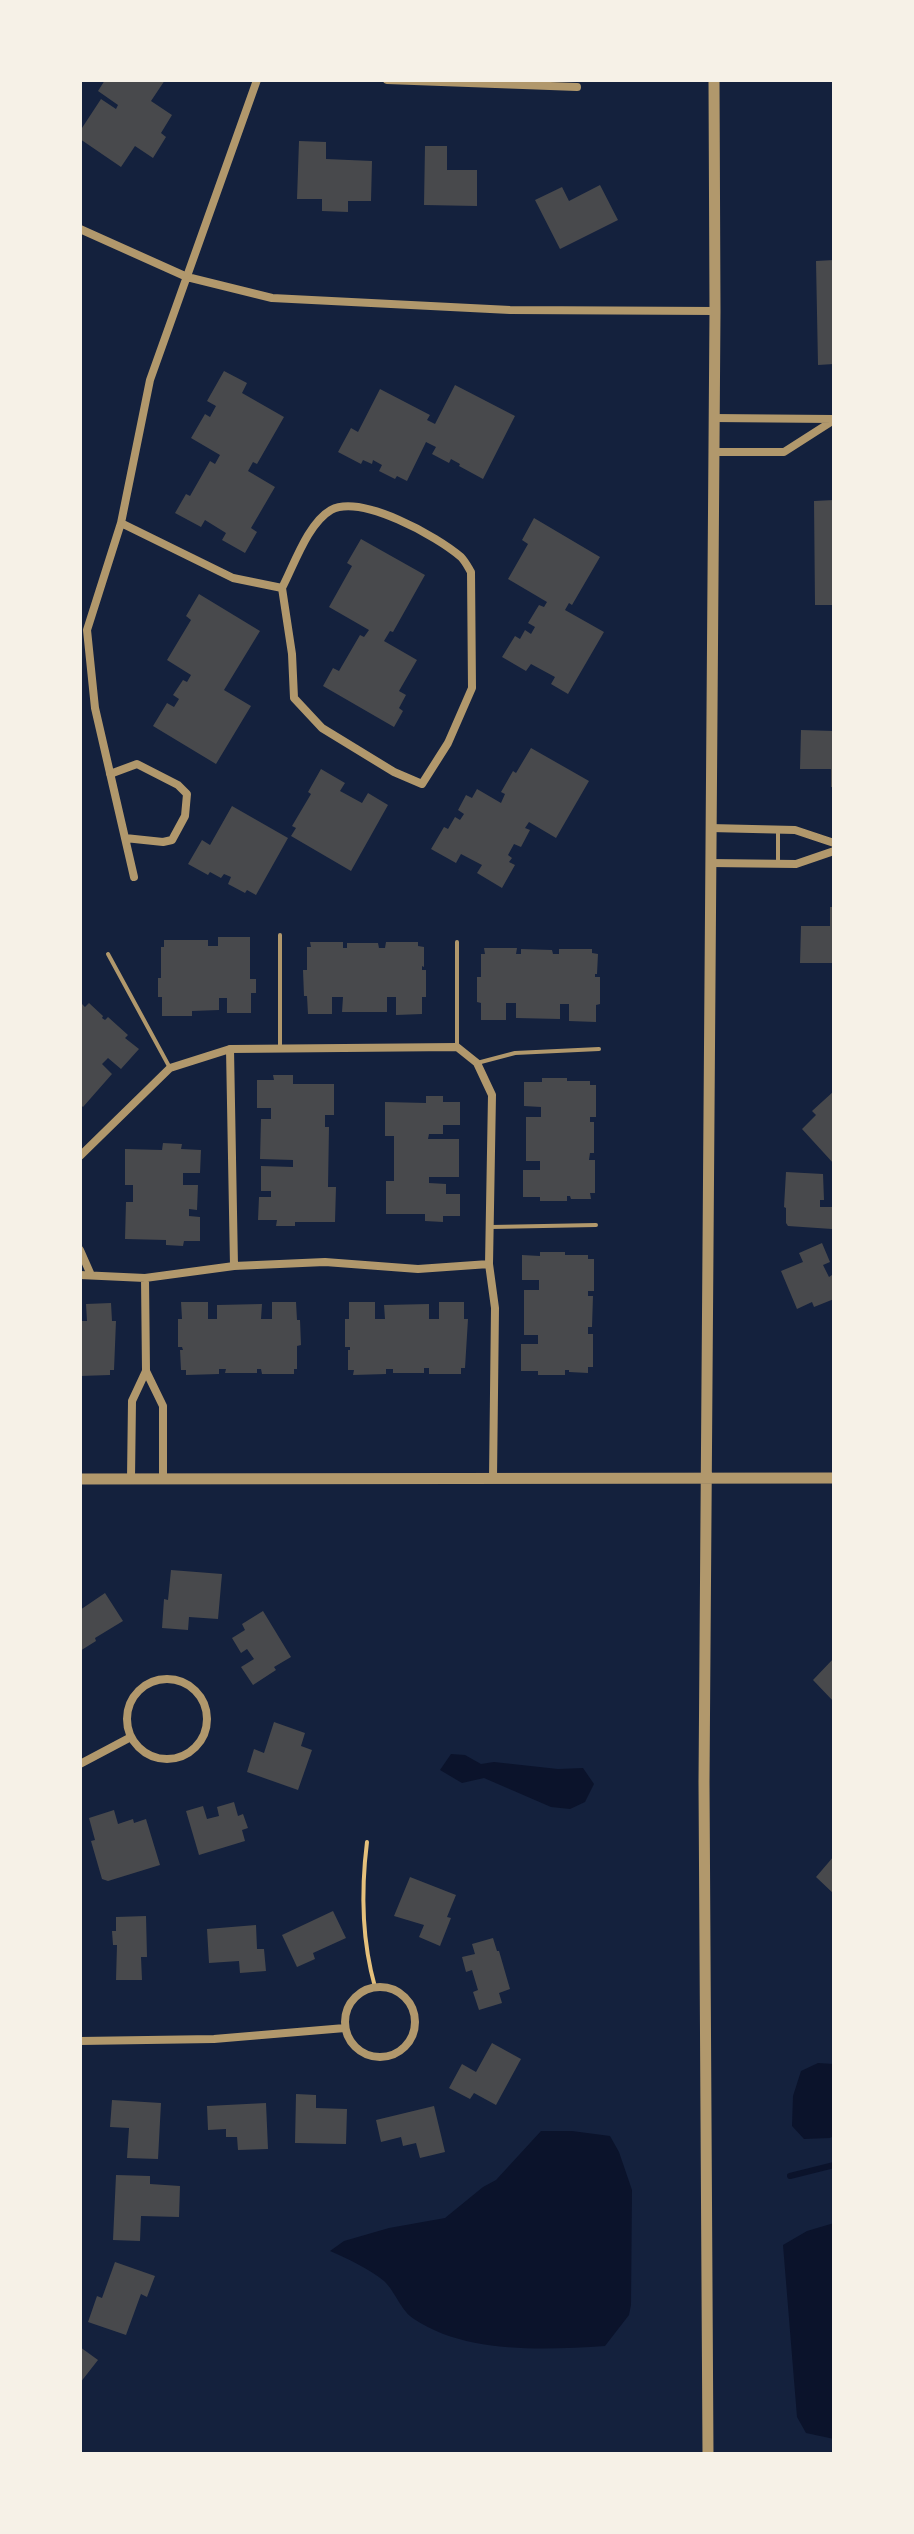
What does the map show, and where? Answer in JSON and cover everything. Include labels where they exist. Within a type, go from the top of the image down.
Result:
[{"type":"street","points":[[134,877],[95,708],[83,630],[121,523],[150,380],[257,80]]},
{"type":"street","points":[[387,80],[577,87]]},
{"type":"street","points":[[708,2454],[704,1781],[714,80]]},
{"type":"street","points":[[80,229],[187,277],[272,298],[510,310],[715,311]]},
{"type":"street","points":[[713,418],[834,420]]},
{"type":"street","points":[[713,452],[784,452],[834,420]]},
{"type":"street","points":[[343,505],[400,519],[463,559],[471,572],[472,688],[448,743],[422,784],[394,772],[322,728],[294,698],[292,654],[282,588],[316,522],[343,505]]},
{"type":"street","points":[[121,523],[233,578],[282,588]]},
{"type":"street","points":[[110,774],[137,764],[178,785],[187,794],[185,816],[172,840],[125,838]]},
{"type":"street","points":[[710,828],[795,830],[834,843]]},
{"type":"street","points":[[710,863],[796,864],[834,851]]},
{"type":"street","points":[[80,1156],[170,1068],[230,1049],[457,1047],[477,1063],[492,1095],[489,1264],[495,1308],[493,1478]]},
{"type":"street","points":[[230,1049],[234,1266]]},
{"type":"street","points":[[80,1250],[91,1275]]},
{"type":"street","points":[[80,1275],[145,1278],[234,1266],[325,1262],[418,1269],[489,1264]]},
{"type":"street","points":[[145,1278],[146,1371],[163,1406],[163,1478]]},
{"type":"street","points":[[131,1478],[132,1401],[146,1371]]},
{"type":"street","points":[[80,1479],[834,1478]]},
{"type":"street","points":[[178,1680],[190,1686],[205,1707],[207,1721],[204,1733],[198,1745],[188,1754],[162,1759],[139,1748],[131,1737],[127,1712],[132,1699],[152,1682],[178,1680]]},
{"type":"street","points":[[80,1764],[131,1737]]},
{"type":"street","points":[[375,1987],[400,1992],[414,2011],[416,2022],[409,2044],[389,2057],[366,2055],[349,2039],[345,2028],[349,2005],[357,1996],[375,1987]]},
{"type":"street","points":[[80,2041],[214,2039],[345,2028]]},
{"type":"lane","points":[[778,829],[778,864]]},
{"type":"lane","points":[[280,935],[280,1047]]},
{"type":"lane","points":[[457,942],[457,1047]]},
{"type":"lane","points":[[108,954],[170,1068]]},
{"type":"lane","points":[[477,1063],[515,1053],[599,1049]]},
{"type":"lane","points":[[491,1227],[596,1225]]},
{"type":"path","points":[[367,1842],[362,1890],[375,1987]]},
{"type":"water","points":[[451,1754],[465,1755],[481,1764],[494,1762],[558,1769],[583,1768],[594,1784],[585,1802],[570,1809],[551,1807],[484,1778],[462,1783],[440,1770]]},
{"type":"water","points":[[818,2063],[834,2064],[834,2136],[804,2139],[792,2126],[793,2096],[801,2071]]},
{"type":"water","points":[[541,2131],[610,2136],[632,2190],[631,2305],[629,2315],[605,2346],[506,2347],[457,2339],[414,2319],[384,2281],[330,2251],[344,2241],[389,2228],[445,2218],[496,2180]]},
{"type":"water","points":[[834,2223],[834,2439],[806,2433],[797,2417],[783,2245],[807,2231]]},
{"type":"building","points":[[105,80],[165,80],[151,101],[172,115],[161,133],[166,137],[153,158],[135,146],[121,167],[80,139],[80,131],[101,99],[116,109],[118,105],[98,91]]},
{"type":"building","points":[[299,141],[326,142],[326,159],[372,161],[371,201],[348,201],[348,212],[322,211],[322,199],[297,199]]},
{"type":"building","points":[[425,146],[447,146],[447,170],[477,170],[477,206],[424,205]]},
{"type":"building","points":[[600,185],[618,220],[560,249],[535,200],[562,187],[569,201]]},
{"type":"building","points":[[834,260],[834,364],[818,365],[816,261]]},
{"type":"building","points":[[224,371],[247,383],[242,393],[284,417],[257,464],[253,462],[248,471],[275,487],[251,528],[257,532],[245,553],[222,540],[226,533],[205,520],[201,527],[175,513],[186,494],[190,496],[210,461],[215,464],[220,455],[191,438],[205,414],[210,417],[216,406],[207,401]]},
{"type":"building","points":[[455,385],[515,416],[483,479],[451,459],[449,463],[432,454],[436,447],[426,442],[407,481],[379,471],[382,465],[373,460],[372,464],[363,460],[361,464],[338,452],[351,428],[358,432],[380,389],[430,415],[427,420],[435,424]]},
{"type":"building","points":[[834,500],[834,605],[815,605],[814,501]]},
{"type":"building","points":[[534,518],[600,557],[572,605],[569,603],[565,610],[604,632],[568,694],[551,684],[555,677],[531,664],[526,671],[502,657],[515,636],[520,639],[525,630],[531,634],[535,627],[528,623],[539,605],[544,607],[547,602],[508,579],[528,544],[522,540]]},
{"type":"building","points":[[361,539],[425,575],[393,632],[390,631],[384,641],[417,660],[399,691],[406,695],[399,708],[403,711],[394,727],[323,686],[333,668],[339,671],[360,635],[364,637],[369,630],[329,607],[352,566],[347,563]]},
{"type":"building","points":[[199,594],[260,631],[224,690],[251,706],[216,764],[153,726],[167,703],[174,707],[179,699],[173,695],[183,680],[187,682],[191,675],[167,660],[191,620],[186,616]]},
{"type":"building","points":[[801,730],[834,731],[834,787],[831,787],[831,769],[800,769]]},
{"type":"building","points":[[531,748],[589,781],[556,838],[529,822],[525,828],[530,830],[521,847],[514,844],[508,855],[512,858],[509,862],[515,865],[502,888],[477,873],[482,865],[461,854],[456,863],[431,849],[444,827],[448,829],[455,817],[460,820],[464,814],[458,810],[466,795],[472,798],[477,789],[501,803],[505,794],[501,792]]},
{"type":"building","points":[[321,769],[345,783],[340,791],[362,803],[368,793],[388,805],[351,871],[291,836],[296,828],[292,826],[311,794],[308,792]]},
{"type":"building","points":[[232,806],[288,838],[256,895],[228,884],[231,877],[224,874],[221,878],[210,872],[208,875],[188,864],[202,840],[210,845]]},
{"type":"building","points":[[830,907],[834,907],[834,963],[800,963],[801,926],[830,926]]},
{"type":"building","points":[[218,937],[250,937],[250,979],[256,979],[256,993],[251,993],[251,1013],[227,1013],[227,998],[219,998],[219,1010],[192,1011],[192,1016],[162,1016],[158,978],[161,978],[161,947],[164,947],[164,940],[208,940],[208,946],[218,946]]},
{"type":"building","points":[[310,942],[343,942],[343,948],[347,948],[347,943],[378,943],[379,948],[385,948],[386,942],[418,942],[418,946],[424,947],[422,970],[426,970],[426,997],[422,997],[422,1014],[396,1015],[396,997],[387,997],[387,1012],[342,1012],[343,997],[332,997],[332,1014],[308,1014],[303,970],[307,970],[307,947],[311,947]]},
{"type":"building","points":[[484,948],[517,948],[516,954],[521,954],[521,949],[552,950],[553,954],[559,954],[559,949],[592,949],[592,953],[598,954],[595,977],[600,977],[596,1022],[569,1021],[569,1004],[560,1004],[560,1019],[516,1018],[516,1003],[506,1003],[506,1020],[481,1020],[477,977],[481,977]]},
{"type":"building","points":[[89,1003],[102,1018],[105,1020],[108,1017],[128,1035],[125,1038],[139,1049],[121,1069],[108,1058],[102,1064],[112,1074],[83,1107],[80,1104],[80,1006],[85,1007]]},
{"type":"building","points":[[273,1075],[293,1075],[293,1084],[334,1084],[334,1115],[325,1115],[325,1127],[329,1127],[328,1187],[336,1187],[335,1222],[295,1222],[295,1226],[276,1226],[277,1220],[258,1220],[259,1197],[271,1197],[271,1191],[261,1191],[261,1166],[293,1167],[293,1160],[260,1159],[261,1119],[271,1119],[271,1108],[257,1108],[257,1080],[274,1080]]},
{"type":"building","points":[[542,1078],[567,1078],[567,1081],[590,1081],[590,1085],[596,1085],[596,1117],[590,1117],[590,1122],[594,1122],[594,1153],[590,1153],[589,1160],[595,1160],[595,1193],[590,1193],[591,1199],[571,1199],[567,1196],[567,1201],[540,1201],[540,1197],[523,1197],[523,1170],[540,1170],[540,1161],[526,1161],[526,1117],[541,1117],[541,1107],[524,1106],[524,1082],[542,1082]]},
{"type":"building","points":[[834,1091],[834,1164],[802,1129],[816,1115],[812,1111]]},
{"type":"building","points":[[426,1096],[443,1096],[443,1102],[460,1102],[460,1125],[443,1125],[443,1134],[429,1134],[428,1139],[459,1139],[459,1177],[429,1177],[429,1183],[446,1184],[446,1194],[460,1194],[460,1216],[443,1216],[443,1222],[425,1221],[425,1214],[386,1214],[386,1181],[394,1181],[394,1136],[385,1136],[385,1102],[426,1103]]},
{"type":"building","points":[[163,1143],[182,1144],[181,1149],[201,1150],[200,1173],[183,1173],[183,1185],[198,1185],[197,1210],[189,1209],[189,1216],[200,1217],[200,1241],[184,1241],[183,1246],[166,1245],[166,1240],[125,1239],[126,1202],[133,1202],[133,1185],[125,1185],[125,1149],[162,1150]]},
{"type":"building","points":[[786,1172],[823,1174],[824,1200],[820,1200],[820,1207],[833,1207],[832,1229],[788,1226],[784,1207]]},
{"type":"building","points":[[822,1243],[830,1262],[823,1265],[834,1281],[834,1299],[814,1307],[812,1302],[797,1309],[781,1271],[803,1262],[799,1253]]},
{"type":"building","points":[[540,1252],[565,1252],[565,1255],[588,1255],[588,1259],[594,1259],[594,1291],[588,1291],[588,1296],[593,1296],[592,1327],[588,1327],[588,1334],[593,1334],[593,1367],[588,1367],[588,1373],[565,1370],[565,1375],[538,1375],[538,1371],[521,1371],[521,1344],[538,1344],[538,1335],[524,1335],[524,1290],[539,1290],[539,1280],[522,1280],[522,1255],[540,1256]]},
{"type":"building","points":[[181,1302],[208,1302],[208,1319],[217,1319],[217,1305],[262,1304],[261,1319],[272,1319],[272,1302],[296,1302],[301,1345],[297,1346],[297,1369],[294,1369],[294,1374],[262,1374],[261,1369],[257,1369],[257,1373],[225,1373],[226,1369],[219,1369],[219,1374],[186,1375],[186,1370],[181,1370],[180,1350],[183,1350],[178,1347]]},
{"type":"building","points":[[349,1302],[375,1302],[375,1319],[385,1319],[384,1305],[429,1304],[429,1319],[439,1319],[439,1302],[464,1302],[464,1319],[468,1319],[465,1368],[461,1368],[461,1374],[429,1374],[429,1368],[424,1368],[424,1373],[393,1373],[393,1369],[386,1369],[386,1374],[353,1375],[354,1370],[348,1370],[350,1347],[345,1347],[345,1319],[349,1319]]},
{"type":"building","points":[[111,1303],[112,1321],[116,1321],[114,1370],[110,1370],[110,1375],[80,1376],[80,1321],[87,1321],[86,1304]]},
{"type":"building","points":[[171,1570],[222,1574],[218,1619],[189,1617],[188,1630],[162,1628],[164,1599],[168,1600]]},
{"type":"building","points":[[105,1593],[123,1621],[80,1651],[80,1610]]},
{"type":"building","points":[[263,1611],[291,1657],[253,1685],[241,1667],[254,1659],[247,1649],[241,1653],[232,1638],[245,1630],[242,1624]]},
{"type":"building","points":[[834,1658],[834,1702],[813,1680]]},
{"type":"building","points":[[274,1722],[305,1733],[301,1746],[312,1750],[298,1790],[247,1772],[254,1749],[264,1753]]},
{"type":"building","points":[[234,1802],[238,1816],[243,1814],[248,1828],[242,1830],[245,1841],[199,1855],[186,1811],[203,1806],[207,1819],[219,1816],[217,1807]]},
{"type":"building","points":[[114,1810],[118,1824],[146,1819],[160,1865],[108,1881],[102,1879],[91,1841],[95,1840],[89,1818]]},
{"type":"building","points":[[834,1856],[834,1894],[816,1877]]},
{"type":"building","points":[[410,1877],[456,1895],[440,1946],[419,1937],[424,1925],[394,1916]]},
{"type":"building","points":[[333,1911],[346,1938],[313,1953],[315,1959],[297,1967],[282,1935]]},
{"type":"building","points":[[146,1916],[147,1957],[141,1957],[142,1980],[116,1980],[117,1945],[113,1945],[112,1931],[116,1931],[116,1917]]},
{"type":"building","points":[[256,1925],[257,1949],[264,1949],[266,1971],[240,1973],[239,1961],[209,1963],[207,1929]]},
{"type":"building","points":[[493,1938],[510,1989],[499,1993],[502,2003],[479,2010],[473,1992],[478,1990],[472,1970],[466,1972],[462,1957],[475,1954],[472,1944]]},
{"type":"building","points":[[492,2043],[521,2059],[496,2105],[474,2093],[470,2099],[449,2088],[462,2064],[476,2072]]},
{"type":"building","points":[[296,2094],[316,2095],[316,2108],[347,2109],[346,2144],[295,2143]]},
{"type":"building","points":[[112,2100],[161,2103],[158,2159],[127,2158],[129,2128],[110,2127]]},
{"type":"building","points":[[266,2103],[268,2149],[238,2150],[237,2137],[226,2137],[226,2129],[208,2130],[207,2106]]},
{"type":"building","points":[[434,2106],[445,2152],[420,2158],[416,2143],[403,2146],[401,2137],[381,2142],[376,2120]]},
{"type":"building","points":[[116,2175],[150,2176],[150,2184],[180,2186],[179,2217],[141,2216],[140,2241],[113,2240]]},
{"type":"building","points":[[115,2262],[155,2276],[147,2297],[141,2294],[126,2335],[88,2322],[97,2296],[102,2298]]},
{"type":"building","points":[[80,2347],[98,2360],[80,2383]]},
{"type":"waterway","points":[[790,2176],[834,2165]]}]
